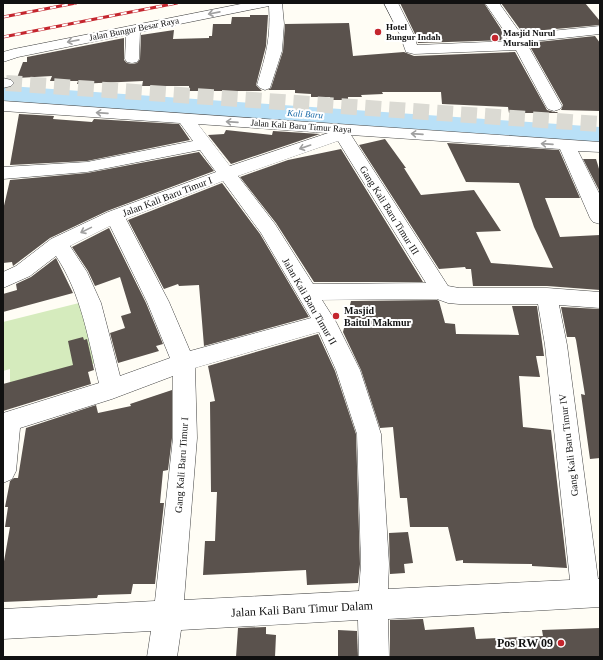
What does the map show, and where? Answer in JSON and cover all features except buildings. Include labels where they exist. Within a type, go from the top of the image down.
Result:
[{"type":"street","name":"Jalan Bungur Besar Raya","points":[[3,58],[14,53],[266,3]]},
{"type":"street","points":[[265,85],[275,51],[277,24],[275,3]]},
{"type":"street","points":[[391,3],[407,35],[411,49],[416,50],[519,42],[600,30]]},
{"type":"street","points":[[492,3],[519,42],[554,106]]},
{"type":"street","points":[[132,59],[133,30]]},
{"type":"street","name":"Jalan Kali Baru Timur Raya","points":[[3,106],[185,118],[341,132],[600,147]]},
{"type":"street","name":"Jalan Kali Baru Timur II","points":[[185,118],[268,229],[308,292],[325,322],[348,370],[369,434],[375,564],[373,605],[374,657]]},
{"type":"street","name":"Jalan Kali Baru Timur I","points":[[3,282],[23,271],[58,244],[115,216],[341,132]]},
{"type":"street","name":"Gang Kali Baru Timur III","points":[[341,132],[441,291]]},
{"type":"street","points":[[3,173],[87,167],[204,144]]},
{"type":"street","points":[[567,145],[600,218]]},
{"type":"street","name":"Gang Kali Baru Timur I","points":[[115,216],[158,302],[183,362],[185,376],[185,438],[168,616],[162,657]]},
{"type":"street","points":[[58,244],[77,272],[90,303],[112,388]]},
{"type":"street","points":[[308,292],[441,291],[448,295],[459,296],[547,296],[600,300]]},
{"type":"street","name":"Gang Kali Baru Timur IV","points":[[547,296],[556,345],[593,593]]},
{"type":"street","points":[[3,472],[6,422],[112,388],[183,362],[325,322]]},
{"type":"street","name":"Jalan Kali Baru Timur Dalam","points":[[3,624],[593,593]]},
{"type":"green space","points":[[83,302],[101,362],[10,384],[10,369],[3,371],[3,322]]},
{"type":"waterway","name":"Kali Baru","points":[[9,94],[600,135]]},
{"type":"tunnel","points":[[6,83],[600,124]]},
{"type":"railway","points":[[3,17],[76,3]]},
{"type":"railway","points":[[3,37],[177,3]]},
{"type":"place","name":"Hotel Bungur Indah","points":[[378,32]]},
{"type":"place","name":"Masjid Nurul Mursalin","points":[[495,38]]},
{"type":"place","name":"Masjid Baitul Makmur","points":[[336,316]]},
{"type":"place","name":"Pos RW 09","points":[[561,643]]}]
